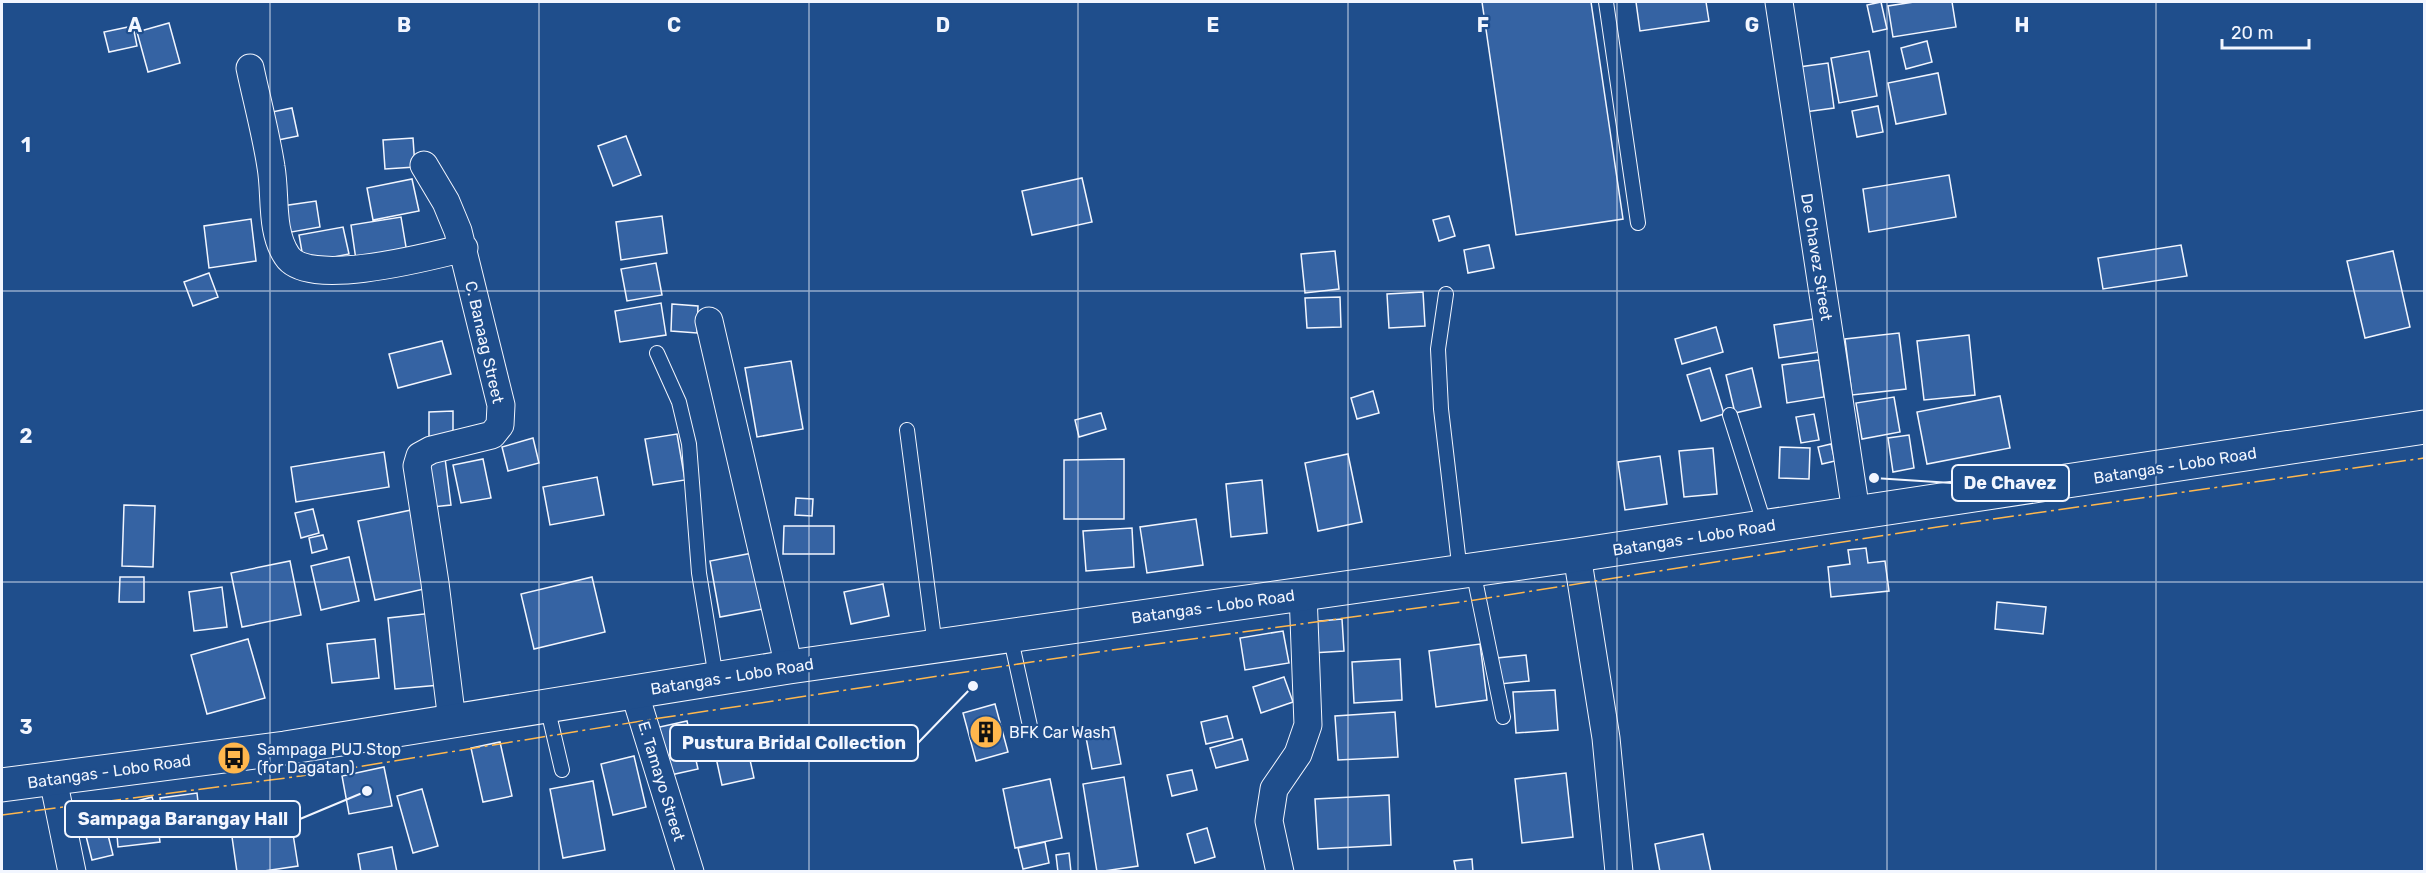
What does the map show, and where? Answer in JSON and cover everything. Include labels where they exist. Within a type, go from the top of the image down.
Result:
[{"type":"main road","name":"Batangas - Lobo Road","points":[[2,785],[306,744],[789,667],[1576,555],[2424,427]]},
{"type":"street","name":"De Chavez Street","points":[[1779,2],[1856,512]]},
{"type":"street","points":[[250,68],[272,168],[277,230],[288,258],[304,267],[325,272],[399,264],[464,248]]},
{"type":"street","name":"C. Banaag Street","points":[[424,165],[446,202],[464,248],[501,405],[500,425],[492,435],[431,450],[420,456],[417,466],[435,582],[452,721]]},
{"type":"street","points":[[709,321],[789,667]]},
{"type":"street","points":[[1576,555],[1606,738],[1619,872]]},
{"type":"street","points":[[1280,872],[1269,821],[1274,789],[1298,754],[1308,725],[1303,593]]},
{"type":"street","name":"E. Tamayo Street","points":[[634,692],[690,872]]},
{"type":"street","points":[[53,779],[72,872]]},
{"type":"lane","points":[[1606,2],[1638,223]]},
{"type":"lane","points":[[1446,294],[1438,350],[1441,408],[1466,571],[1503,717]]},
{"type":"lane","points":[[657,353],[679,402],[689,444],[699,573],[716,678]]},
{"type":"lane","points":[[1730,416],[1765,526]]},
{"type":"lane","points":[[907,430],[935,646]]},
{"type":"lane","points":[[1010,635],[1030,726]]},
{"type":"lane","points":[[547,706],[562,770]]},
{"type":"building","points":[[1482,2],[1591,2],[1623,219],[1516,235]]},
{"type":"building","points":[[1636,2],[1706,2],[1709,21],[1640,31]]},
{"type":"building","points":[[1881,2],[1887,29],[1873,32],[1867,5]]},
{"type":"building","points":[[1914,2],[1952,2],[1956,27],[1893,37],[1888,6]]},
{"type":"building","points":[[169,23],[180,63],[148,72],[137,32]]},
{"type":"building","points":[[133,26],[137,46],[109,52],[104,32]]},
{"type":"building","points":[[1927,41],[1932,62],[1906,69],[1901,48]]},
{"type":"building","points":[[1869,51],[1877,96],[1839,103],[1831,58]]},
{"type":"building","points":[[1828,63],[1834,108],[1805,112],[1799,67]]},
{"type":"building","points":[[1938,73],[1946,114],[1896,124],[1888,83]]},
{"type":"building","points":[[1878,106],[1883,132],[1857,137],[1852,111]]},
{"type":"building","points":[[292,108],[298,136],[273,141],[267,113]]},
{"type":"building","points":[[626,136],[641,175],[613,186],[598,146]]},
{"type":"building","points":[[413,138],[415,167],[385,169],[383,140]]},
{"type":"building","points":[[1949,175],[1956,217],[1869,232],[1863,189]]},
{"type":"building","points":[[1082,178],[1092,222],[1032,235],[1022,191]]},
{"type":"building","points":[[412,179],[419,211],[373,220],[367,188]]},
{"type":"building","points":[[316,201],[320,227],[286,233],[282,206]]},
{"type":"building","points":[[662,216],[667,253],[621,260],[616,222]]},
{"type":"building","points":[[1449,216],[1455,236],[1439,241],[1433,220]]},
{"type":"building","points":[[401,217],[408,259],[357,267],[351,225]]},
{"type":"building","points":[[251,219],[256,261],[209,268],[204,226]]},
{"type":"building","points":[[343,227],[349,254],[304,263],[299,235]]},
{"type":"building","points":[[1489,245],[1494,268],[1468,273],[1464,250]]},
{"type":"building","points":[[2181,245],[2187,276],[2103,289],[2098,258]]},
{"type":"building","points":[[1335,251],[1339,289],[1305,293],[1301,254]]},
{"type":"building","points":[[2393,251],[2410,327],[2365,338],[2347,261]]},
{"type":"building","points":[[656,263],[662,295],[627,301],[621,269]]},
{"type":"building","points":[[209,273],[218,297],[193,306],[184,282]]},
{"type":"building","points":[[1423,292],[1425,326],[1389,328],[1387,294]]},
{"type":"building","points":[[1340,297],[1341,327],[1307,328],[1305,298]]},
{"type":"building","points":[[661,303],[666,335],[620,342],[615,311]]},
{"type":"building","points":[[672,304],[698,306],[697,333],[671,331]]},
{"type":"building","points":[[1819,318],[1825,351],[1779,358],[1774,325]]},
{"type":"building","points":[[1716,327],[1723,352],[1682,364],[1675,339]]},
{"type":"building","points":[[1899,333],[1906,389],[1852,395],[1845,339]]},
{"type":"building","points":[[1969,335],[1975,395],[1924,400],[1917,341]]},
{"type":"building","points":[[442,341],[451,374],[398,388],[389,354]]},
{"type":"building","points":[[1819,360],[1824,397],[1787,403],[1782,365]]},
{"type":"building","points":[[791,361],[803,429],[757,437],[745,368]]},
{"type":"building","points":[[1710,368],[1724,414],[1701,421],[1687,375]]},
{"type":"building","points":[[1752,368],[1761,407],[1735,413],[1726,375]]},
{"type":"building","points":[[1373,391],[1379,413],[1357,419],[1351,398]]},
{"type":"building","points":[[2000,396],[2010,448],[1927,464],[1917,412]]},
{"type":"building","points":[[1894,397],[1900,432],[1862,439],[1856,403]]},
{"type":"building","points":[[453,411],[453,438],[429,439],[429,412]]},
{"type":"building","points":[[1101,413],[1106,429],[1079,437],[1075,420]]},
{"type":"building","points":[[1814,414],[1819,440],[1801,443],[1796,417]]},
{"type":"building","points":[[677,434],[685,480],[653,485],[645,439]]},
{"type":"building","points":[[1909,435],[1914,468],[1893,472],[1888,438]]},
{"type":"building","points":[[533,438],[539,463],[508,471],[502,447]]},
{"type":"building","points":[[1831,444],[1835,461],[1822,464],[1818,447]]},
{"type":"building","points":[[1780,447],[1810,448],[1809,479],[1779,478]]},
{"type":"building","points":[[1713,448],[1717,494],[1684,497],[1679,451]]},
{"type":"building","points":[[384,452],[389,487],[296,502],[291,467]]},
{"type":"building","points":[[1348,454],[1362,522],[1318,531],[1305,463]]},
{"type":"building","points":[[1660,456],[1667,504],[1625,510],[1618,462]]},
{"type":"building","points":[[445,458],[451,505],[432,507],[427,460]]},
{"type":"building","points":[[483,459],[491,498],[461,503],[453,465]]},
{"type":"building","points":[[1124,459],[1124,519],[1064,519],[1064,460]]},
{"type":"building","points":[[597,477],[604,515],[550,525],[543,487]]},
{"type":"building","points":[[1262,480],[1267,533],[1231,537],[1226,484]]},
{"type":"building","points":[[796,498],[813,499],[812,516],[795,515]]},
{"type":"building","points":[[124,505],[155,506],[153,567],[122,566]]},
{"type":"building","points":[[313,509],[319,533],[301,538],[295,513]]},
{"type":"building","points":[[416,509],[433,587],[375,600],[358,521]]},
{"type":"building","points":[[1196,519],[1203,565],[1147,573],[1140,527]]},
{"type":"building","points":[[784,526],[834,526],[834,554],[783,554]]},
{"type":"building","points":[[1132,528],[1134,567],[1086,571],[1083,531]]},
{"type":"building","points":[[323,535],[327,549],[312,553],[309,538]]},
{"type":"building","points":[[1866,548],[1868,563],[1885,561],[1889,591],[1831,597],[1828,567],[1850,564],[1848,550]]},
{"type":"building","points":[[758,552],[768,608],[720,617],[710,561]]},
{"type":"building","points":[[349,557],[359,601],[321,610],[311,566]]},
{"type":"building","points":[[290,561],[301,615],[242,627],[231,573]]},
{"type":"building","points":[[120,577],[144,577],[144,602],[119,602]]},
{"type":"building","points":[[592,577],[605,632],[534,649],[521,594]]},
{"type":"building","points":[[883,584],[889,616],[851,624],[844,592]]},
{"type":"building","points":[[222,587],[227,627],[194,631],[189,592]]},
{"type":"building","points":[[1997,602],[2046,607],[2043,634],[1995,629]]},
{"type":"building","points":[[433,613],[440,685],[395,689],[388,618]]},
{"type":"building","points":[[1342,619],[1344,651],[1312,653],[1309,622]]},
{"type":"building","points":[[1283,631],[1289,663],[1245,670],[1240,638]]},
{"type":"building","points":[[248,639],[265,698],[207,714],[191,655]]},
{"type":"building","points":[[375,639],[379,678],[332,683],[327,644]]},
{"type":"building","points":[[1480,644],[1487,700],[1436,707],[1429,651]]},
{"type":"building","points":[[1526,655],[1529,681],[1500,684],[1497,658]]},
{"type":"building","points":[[1400,659],[1402,700],[1354,703],[1352,662]]},
{"type":"building","points":[[1284,677],[1293,702],[1261,713],[1253,687]]},
{"type":"building","points":[[1555,690],[1558,730],[1516,733],[1513,692]]},
{"type":"building","name":"BFK Car Wash","points":[[995,704],[1008,752],[976,761],[963,713]]},
{"type":"building","points":[[1395,712],[1398,757],[1338,760],[1335,716]]},
{"type":"building","points":[[1227,716],[1233,738],[1206,744],[1201,722]]},
{"type":"building","points":[[687,721],[698,769],[666,776],[655,728]]},
{"type":"building","points":[[1114,727],[1121,764],[1092,769],[1085,732]]},
{"type":"building","points":[[745,737],[754,778],[722,785],[713,744]]},
{"type":"building","points":[[1242,739],[1248,760],[1216,768],[1210,748]]},
{"type":"building","points":[[500,742],[512,796],[483,802],[471,748]]},
{"type":"building","points":[[634,756],[646,807],[613,815],[601,764]]},
{"type":"building","points":[[384,767],[392,806],[349,814],[342,776]]},
{"type":"building","points":[[1192,770],[1197,790],[1172,796],[1167,775]]},
{"type":"building","points":[[1566,773],[1573,837],[1522,843],[1515,779]]},
{"type":"building","points":[[1124,777],[1138,866],[1097,872],[1083,784]]},
{"type":"building","points":[[1050,779],[1062,838],[1015,848],[1003,789]]},
{"type":"building","points":[[593,781],[605,850],[563,858],[550,789]]},
{"type":"building","points":[[422,789],[438,846],[413,853],[397,796]]},
{"type":"building","points":[[197,793],[199,811],[162,816],[160,798]]},
{"type":"building","points":[[1389,795],[1391,845],[1318,849],[1315,799]]},
{"type":"building","points":[[152,797],[156,811],[133,816],[129,803]]},
{"type":"building","points":[[157,819],[160,842],[118,847],[116,823]]},
{"type":"building","points":[[291,821],[298,866],[257,872],[237,872],[231,830]]},
{"type":"building","points":[[1207,828],[1215,857],[1195,863],[1187,834]]},
{"type":"building","points":[[107,831],[113,855],[92,860],[86,836]]},
{"type":"building","points":[[1703,834],[1711,872],[1660,872],[1655,844]]},
{"type":"building","points":[[1045,842],[1049,863],[1023,869],[1018,848]]},
{"type":"building","points":[[392,847],[397,872],[361,872],[358,854]]},
{"type":"building","points":[[1069,853],[1071,872],[1058,872],[1056,855]]},
{"type":"building","points":[[1472,859],[1473,872],[1456,872],[1454,861]]},
{"type":"power","points":[[2,815],[301,776],[654,719],[1098,652],[1475,600],[1944,526],[2424,458]]},
{"type":"place","name":"De Chavez","points":[[1874,478]]},
{"type":"place","name":"Pustura Bridal Collection","points":[[973,686]]},
{"type":"place","name":"BFK Car Wash","points":[[986,732]]},
{"type":"place","name":"Sampaga PUJ Stop (for Dagatan)","points":[[234,758]]},
{"type":"place","name":"Sampaga Barangay Hall","points":[[367,791]]}]
